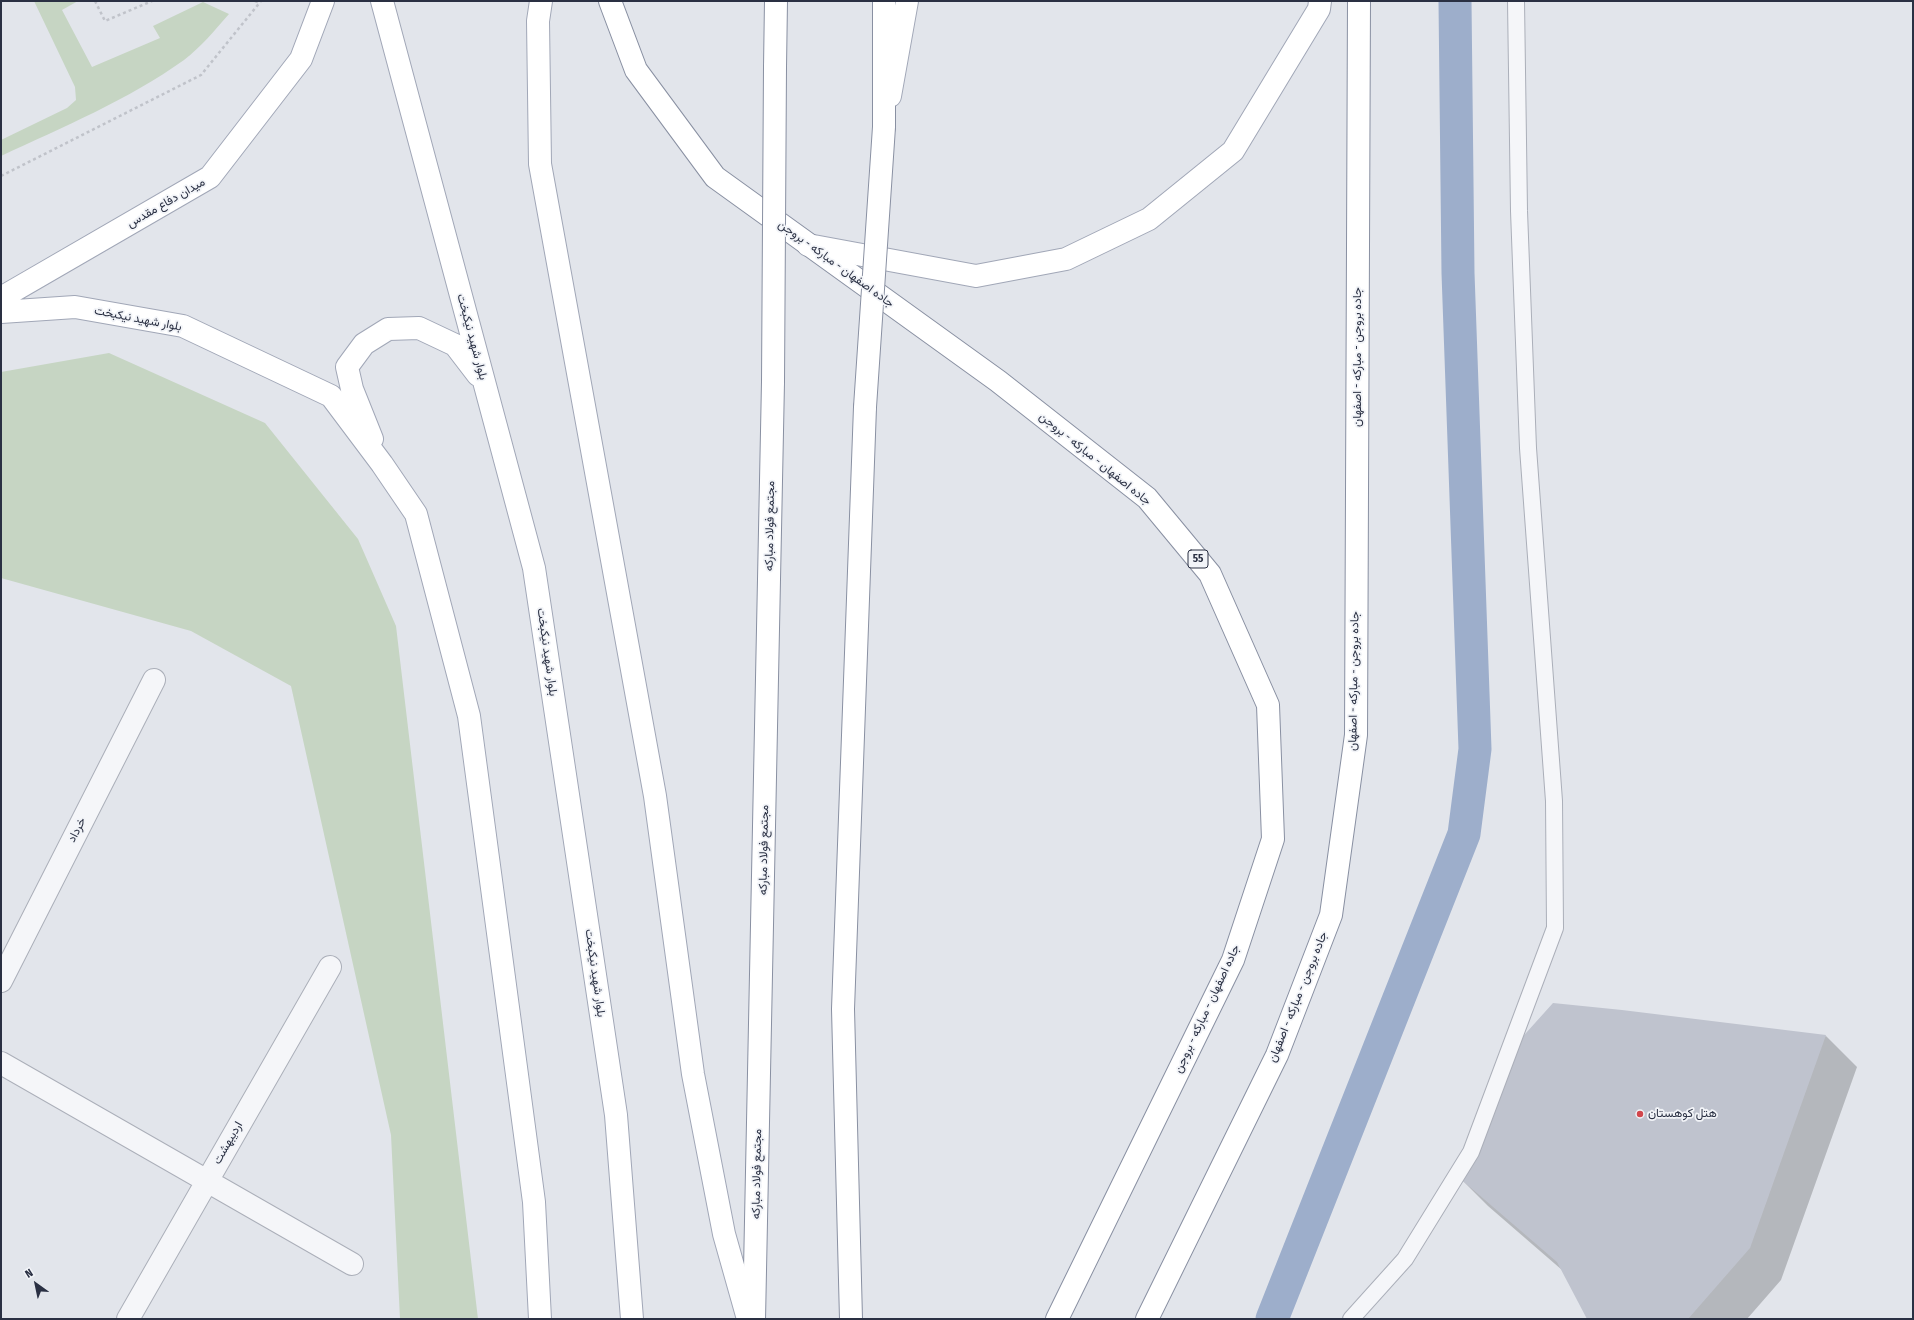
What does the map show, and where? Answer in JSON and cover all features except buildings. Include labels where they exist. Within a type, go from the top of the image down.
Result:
[{"type":"main road","name":"میدان دفاع مقدس","points":[[1,298],[210,177],[301,59],[323,1]]},
{"type":"main road","name":"بلوار شهید نیکبخت","points":[[382,1],[534,568],[616,1115],[632,1319]]},
{"type":"main road","points":[[540,1],[538,22],[540,164],[655,796],[694,1074],[724,1234],[748,1319]]},
{"type":"main road","name":"جاده اصفهان - مبارکه - بروجن","points":[[610,1],[636,70],[715,177],[998,381],[1147,498],[1210,574],[1268,705],[1273,839],[1233,960],[1057,1319]]},
{"type":"main road","name":"مجتمع فولاد مبارکه","points":[[754,1319],[773,382],[776,1]]},
{"type":"main road","points":[[851,1319],[843,1008],[865,408],[884,127],[884,1]]},
{"type":"main road","points":[[884,127],[908,1]]},
{"type":"main road","points":[[808,244],[976,276],[1066,259],[1149,219],[1233,151],[1318,8],[1320,1]]},
{"type":"main road","name":"جاده بروجن - مبارکه - اصفهان","points":[[1147,1319],[1277,1055],[1331,915],[1356,735],[1360,1]]},
{"type":"main road","name":"بلوار شهید نیکبخت","points":[[1,312],[75,307],[183,326],[330,396],[382,464],[416,514],[469,716],[534,1202],[540,1319]]},
{"type":"main road","points":[[382,464],[352,389],[347,367],[364,344],[388,329],[419,328],[455,345],[485,385]]},
{"type":"street","name":"خرداد","points":[[1,981],[154,680]]},
{"type":"street","name":"اردیبهشت","points":[[128,1319],[330,967]]},
{"type":"street","points":[[1,1063],[352,1264]]},
{"type":"lane","points":[[1350,1319],[1405,1259],[1471,1152],[1555,928],[1554,802],[1528,448],[1519,211],[1516,1]]},
{"type":"path","points":[[95,1],[105,21],[152,1]]},
{"type":"path","points":[[1,176],[202,75],[261,2],[255,1]]},
{"type":"green space","points":[[34,1],[78,1],[62,10],[92,67],[160,38],[153,26],[203,2],[229,14],[196,50],[163,74],[95,112],[1,156],[1,140],[67,108],[76,100],[75,87]]},
{"type":"green space","points":[[109,353],[265,423],[358,539],[396,626],[478,1319],[400,1319],[391,1135],[291,686],[191,631],[1,578],[1,372]]},
{"type":"waterway","points":[[1272,1319],[1464,834],[1475,749],[1458,273],[1455,1]]},
{"type":"place","name":"هتل کوهستان","points":[[1640,1114]]}]
